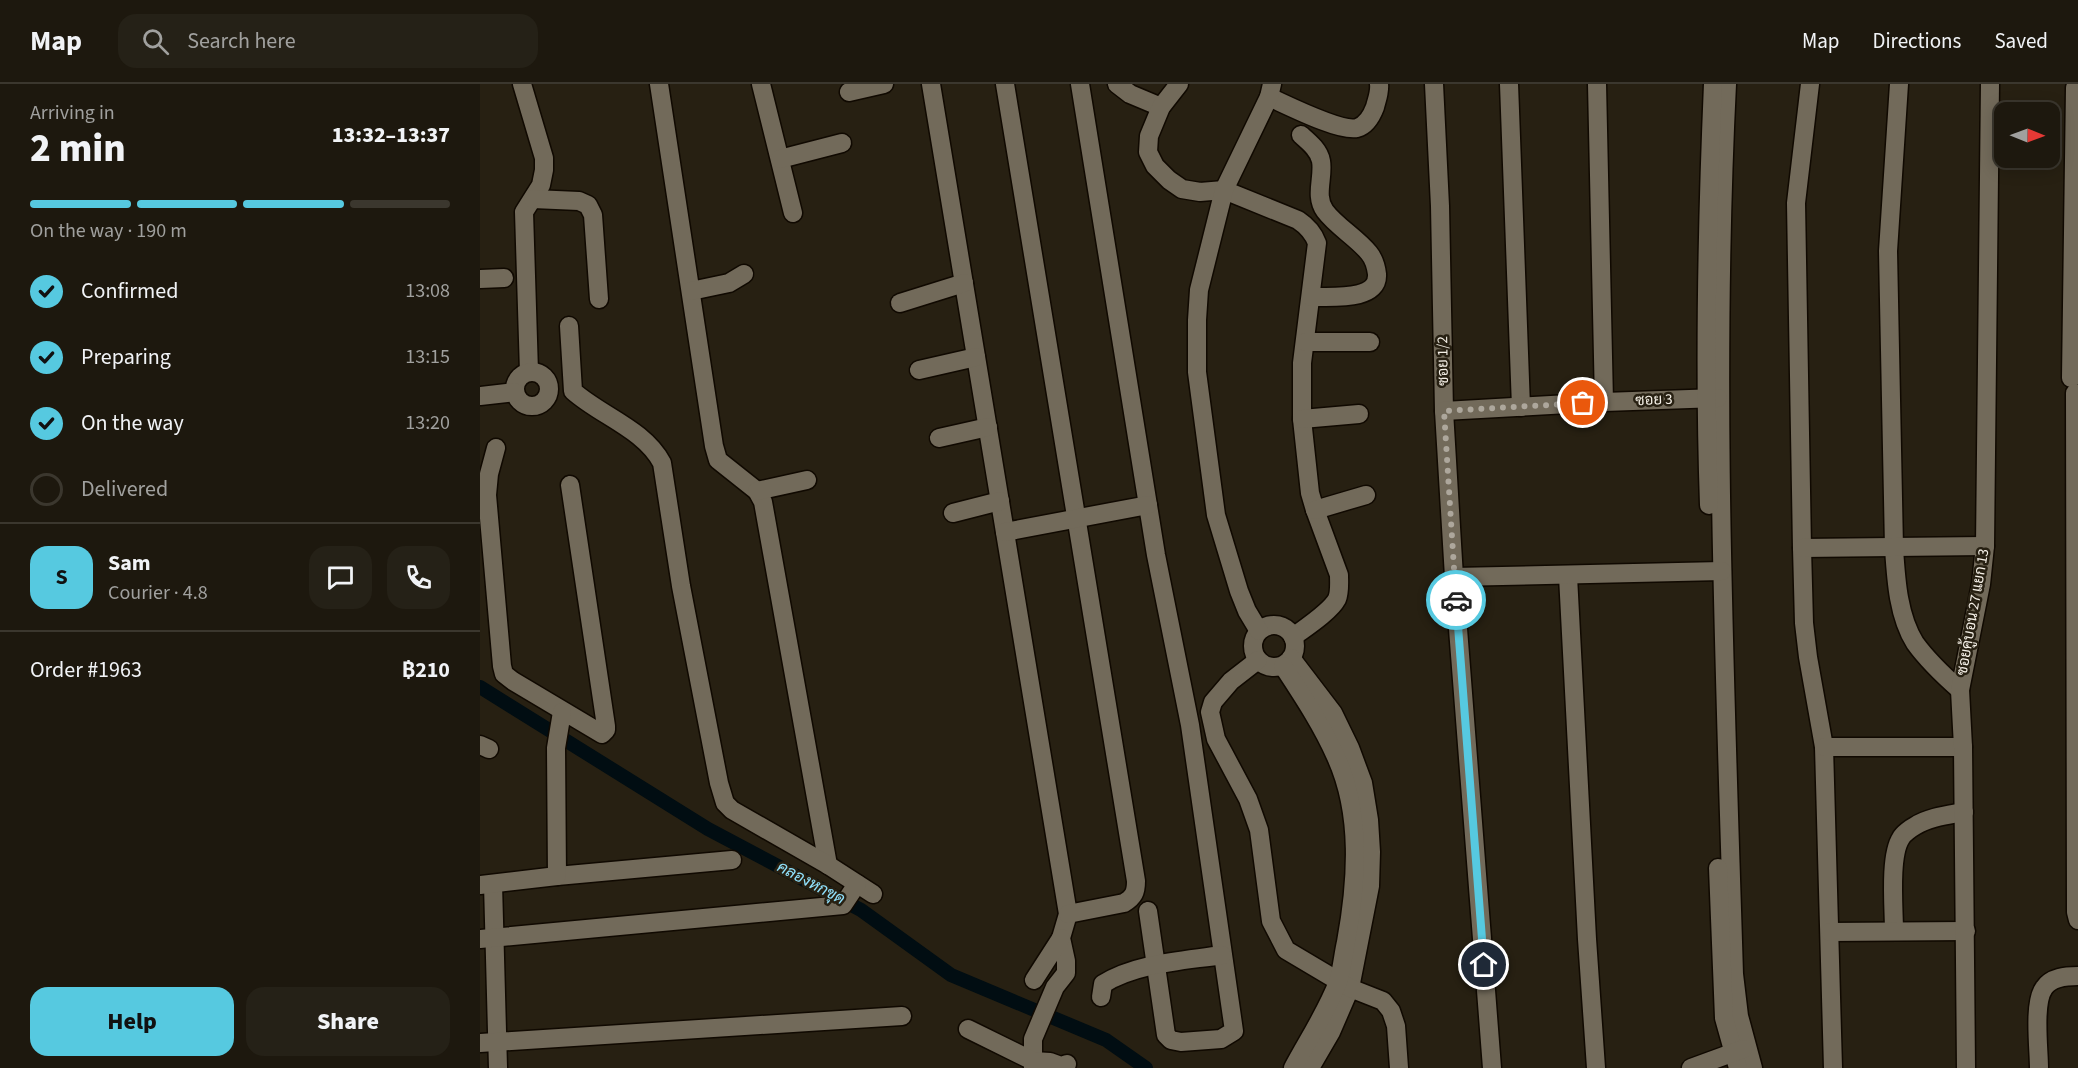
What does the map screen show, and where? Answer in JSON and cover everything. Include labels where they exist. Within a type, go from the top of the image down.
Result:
[{"type":"street","points":[[659,84],[714,446],[718,460],[757,491],[763,502],[828,865]]},
{"type":"street","points":[[761,84],[794,213]]},
{"type":"street","points":[[849,92],[884,84]]},
{"type":"street","points":[[931,84],[1068,914],[1061,938],[1034,980]]},
{"type":"street","points":[[1005,84],[1136,888],[1131,899],[1124,903],[1068,914]]},
{"type":"street","points":[[1080,84],[1148,505],[1190,725],[1234,1031],[1221,1040],[1181,1042],[1172,1040],[1166,1035],[1148,911]]},
{"type":"street","points":[[1117,84],[1130,94],[1161,107]]},
{"type":"street","points":[[1179,84],[1161,107],[1149,136],[1148,152],[1155,166],[1182,189],[1200,192],[1224,190],[1298,219],[1308,226],[1317,243],[1302,363],[1302,419],[1310,493],[1339,575],[1338,598],[1293,637]]},
{"type":"street","points":[[1259,631],[1239,591],[1216,515],[1197,372],[1199,290],[1224,190],[1270,91],[1330,123],[1357,128],[1367,122],[1373,111],[1380,92],[1379,84]]},
{"type":"street","name":"ซอย 1/2","points":[[1434,84],[1440,206],[1444,411],[1454,577],[1492,1068]]},
{"type":"street","points":[[1509,84],[1521,407]]},
{"type":"street","points":[[1597,84],[1604,402]]},
{"type":"street","points":[[1691,1068],[1744,1061],[1724,1018],[1722,997],[1709,169],[1713,84]]},
{"type":"street","points":[[1713,398],[1727,84]]},
{"type":"street","points":[[1810,84],[1796,203],[1802,548],[1804,623],[1824,747],[1833,1068]]},
{"type":"street","points":[[1899,84],[1888,251],[1894,548],[1897,590],[1914,642],[1938,670],[1960,690]]},
{"type":"street","name":"ซอยคู้บอน 27 แยก 13","points":[[1966,1068],[1966,931],[1960,690],[1981,584],[1985,546],[1990,84]]},
{"type":"street","points":[[523,88],[544,158],[541,185],[533,199],[527,204],[523,223],[529,372]]},
{"type":"street","points":[[2075,88],[2073,385],[2077,578],[2076,912],[2078,920]]},
{"type":"street","points":[[1301,135],[1316,150],[1321,159],[1320,188],[1324,210],[1368,252],[1376,265],[1377,278],[1373,288],[1360,295],[1311,297]]},
{"type":"street","points":[[780,159],[842,143]]},
{"type":"street","points":[[533,199],[579,201],[588,205],[592,215],[599,299]]},
{"type":"street","points":[[691,291],[729,283],[744,274]]},
{"type":"street","points":[[480,279],[504,278]]},
{"type":"street","points":[[900,303],[964,284]]},
{"type":"street","points":[[488,939],[856,894],[828,865],[732,810],[725,803],[719,783],[681,586],[662,462],[655,450],[644,440],[573,391],[569,326]]},
{"type":"street","points":[[1305,342],[1370,342]]},
{"type":"street","points":[[919,370],[976,357]]},
{"type":"street","points":[[529,372],[538,373],[545,379],[548,387],[547,396],[542,403],[534,406],[525,405],[518,400],[515,392],[516,383],[521,376],[529,372]]},
{"type":"street","points":[[480,396],[515,392]]},
{"type":"street","name":"ซอย 3","points":[[1444,411],[1713,398]]},
{"type":"street","points":[[1302,419],[1359,414]]},
{"type":"street","points":[[939,438],[988,427]]},
{"type":"street","points":[[496,448],[489,474],[487,495],[504,674],[561,717],[600,735],[606,730],[570,485]]},
{"type":"street","points":[[757,491],[807,480]]},
{"type":"street","points":[[1315,510],[1366,495]]},
{"type":"street","points":[[953,513],[1000,501]]},
{"type":"street","points":[[1005,532],[1148,505]]},
{"type":"street","points":[[1802,548],[1985,546]]},
{"type":"street","points":[[1454,577],[1717,571]]},
{"type":"street","points":[[1568,576],[1596,1068]]},
{"type":"street","points":[[1268,626],[1278,626],[1287,630],[1293,637],[1295,648],[1287,662],[1274,668],[1265,666],[1258,660],[1253,646],[1254,638],[1259,631],[1268,626]]},
{"type":"street","points":[[1258,660],[1230,681],[1213,702],[1210,712],[1216,740],[1248,799],[1259,830],[1271,921],[1286,950],[1344,985],[1383,1000],[1392,1011],[1396,1026],[1399,1068]]},
{"type":"street","points":[[1287,662],[1337,759],[1352,777],[1354,828],[1362,875],[1344,985],[1331,1032],[1310,1068]]},
{"type":"street","points":[[557,876],[556,748],[561,717]]},
{"type":"street","points":[[1824,747],[1963,747]]},
{"type":"street","points":[[1894,931],[1895,853],[1901,838],[1914,826],[1931,819],[1964,812]]},
{"type":"street","points":[[498,1068],[488,1043],[487,884],[732,860]]},
{"type":"street","points":[[1830,932],[1966,931]]},
{"type":"street","points":[[1035,1053],[1062,985],[1066,961],[1061,938]]},
{"type":"street","points":[[1101,998],[1103,984],[1116,976],[1157,965],[1222,955]]},
{"type":"street","points":[[2039,1068],[2039,1004],[2043,989],[2053,979],[2078,976]]},
{"type":"street","points":[[1293,1068],[1321,1018],[1344,985]]},
{"type":"street","points":[[488,1043],[902,1016]]},
{"type":"street","points":[[968,1029],[1035,1053],[1061,1066],[1067,1064]]},
{"type":"waterway","name":"คลองหกขุด","points":[[480,687],[708,829],[861,910],[951,975],[1106,1040],[1146,1068]]},
{"type":"way so far","points":[[1456,600],[1444,411],[1583,403]]},
{"type":"route","points":[[1456,600],[1484,965]]}]
